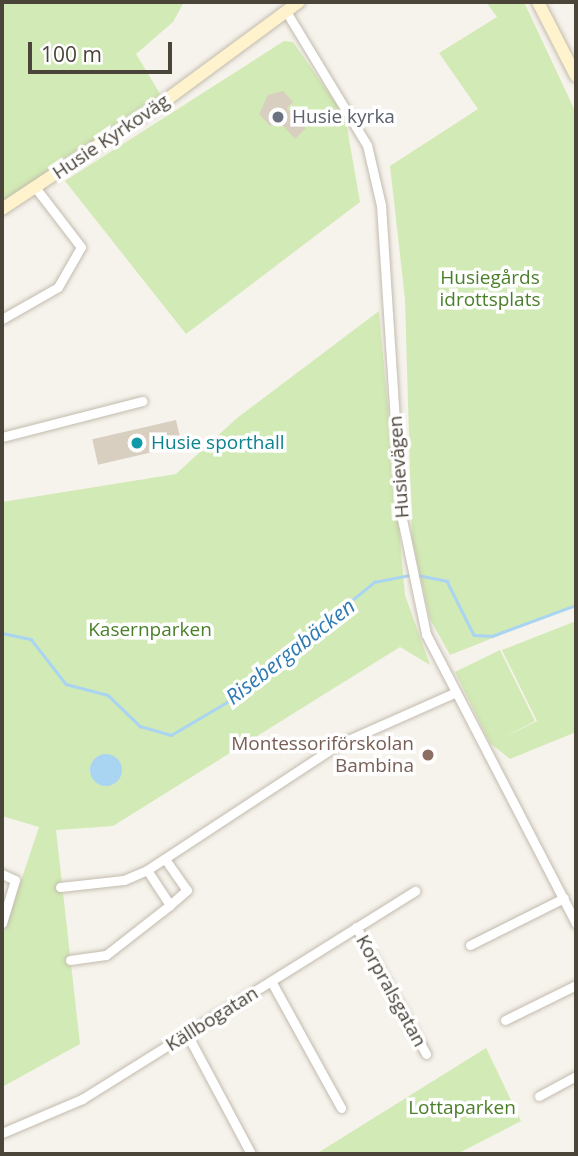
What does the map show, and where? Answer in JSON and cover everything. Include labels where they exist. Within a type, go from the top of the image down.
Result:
[{"type":"street","points":[[287,13],[299,2]]},
{"type":"street","points":[[538,2],[576,76]]},
{"type":"street","name":"Husie Kyrkoväg","points":[[2,209],[287,13]]},
{"type":"street","name":"Husievägen","points":[[287,13],[367,145],[379,198],[407,559],[426,634],[454,693],[576,923]]},
{"type":"street","points":[[2,319],[58,287],[82,247],[35,187]]},
{"type":"street","points":[[2,437],[142,401]]},
{"type":"street","points":[[60,887],[124,880],[147,870],[339,744],[454,693]]},
{"type":"street","points":[[71,960],[106,955],[187,890],[165,859]]},
{"type":"street","points":[[147,870],[170,905]]},
{"type":"street","points":[[2,874],[15,880],[2,923]]},
{"type":"street","name":"Källbogatan","points":[[2,1133],[82,1099],[415,891]]},
{"type":"street","points":[[470,945],[564,898]]},
{"type":"street","name":"Korpralsgatan","points":[[356,927],[426,1054]]},
{"type":"street","points":[[271,981],[341,1108]]},
{"type":"street","points":[[505,1020],[576,985]]},
{"type":"street","points":[[187,1034],[251,1154]]},
{"type":"street","points":[[539,1096],[576,1076]]},
{"type":"green space","points":[[2,2],[184,2],[173,22],[136,54],[162,97],[2,209]]},
{"type":"green space","name":"Husiegårds idrottsplats","points":[[486,2],[524,2],[576,113],[576,605],[450,655],[430,619],[412,539],[405,299],[390,166],[478,109],[439,53],[497,17]]},
{"type":"green space","points":[[284,41],[293,42],[345,116],[360,202],[186,334],[65,181]]},
{"type":"green space","name":"Kasernparken","points":[[379,311],[405,595],[430,665],[400,647],[113,826],[56,830],[80,1044],[2,1087],[2,938],[39,827],[2,816],[2,502],[176,474],[237,418]]},
{"type":"green space","points":[[576,621],[576,732],[510,759],[490,743],[455,672],[500,650],[535,721],[501,739],[537,721],[502,650]]},
{"type":"green space","name":"Lottaparken","points":[[486,1048],[521,1121],[457,1154],[316,1154]]},
{"type":"water","points":[[106,754],[117,759],[122,770],[117,781],[106,786],[95,781],[90,770],[95,759]]},
{"type":"building","name":"Husie kyrka","points":[[283,91],[293,102],[287,108],[306,128],[295,139],[277,119],[270,126],[259,114],[268,95]]},
{"type":"building","name":"Husie sporthall","points":[[176,420],[182,445],[98,465],[92,439]]},
{"type":"waterway","name":"Risebergabäcken","points":[[2,633],[31,639],[66,684],[108,695],[140,726],[171,735],[227,702],[374,582],[411,575]]},
{"type":"waterway","name":"Risebergabäcken","points":[[417,575],[447,581],[474,635],[492,636],[576,605]]},
{"type":"place","name":"Husie kyrka","points":[[278,117]]},
{"type":"place","name":"Husie sporthall","points":[[137,443]]},
{"type":"place","name":"Montessoriförskolan Bambina","points":[[428,755]]}]
